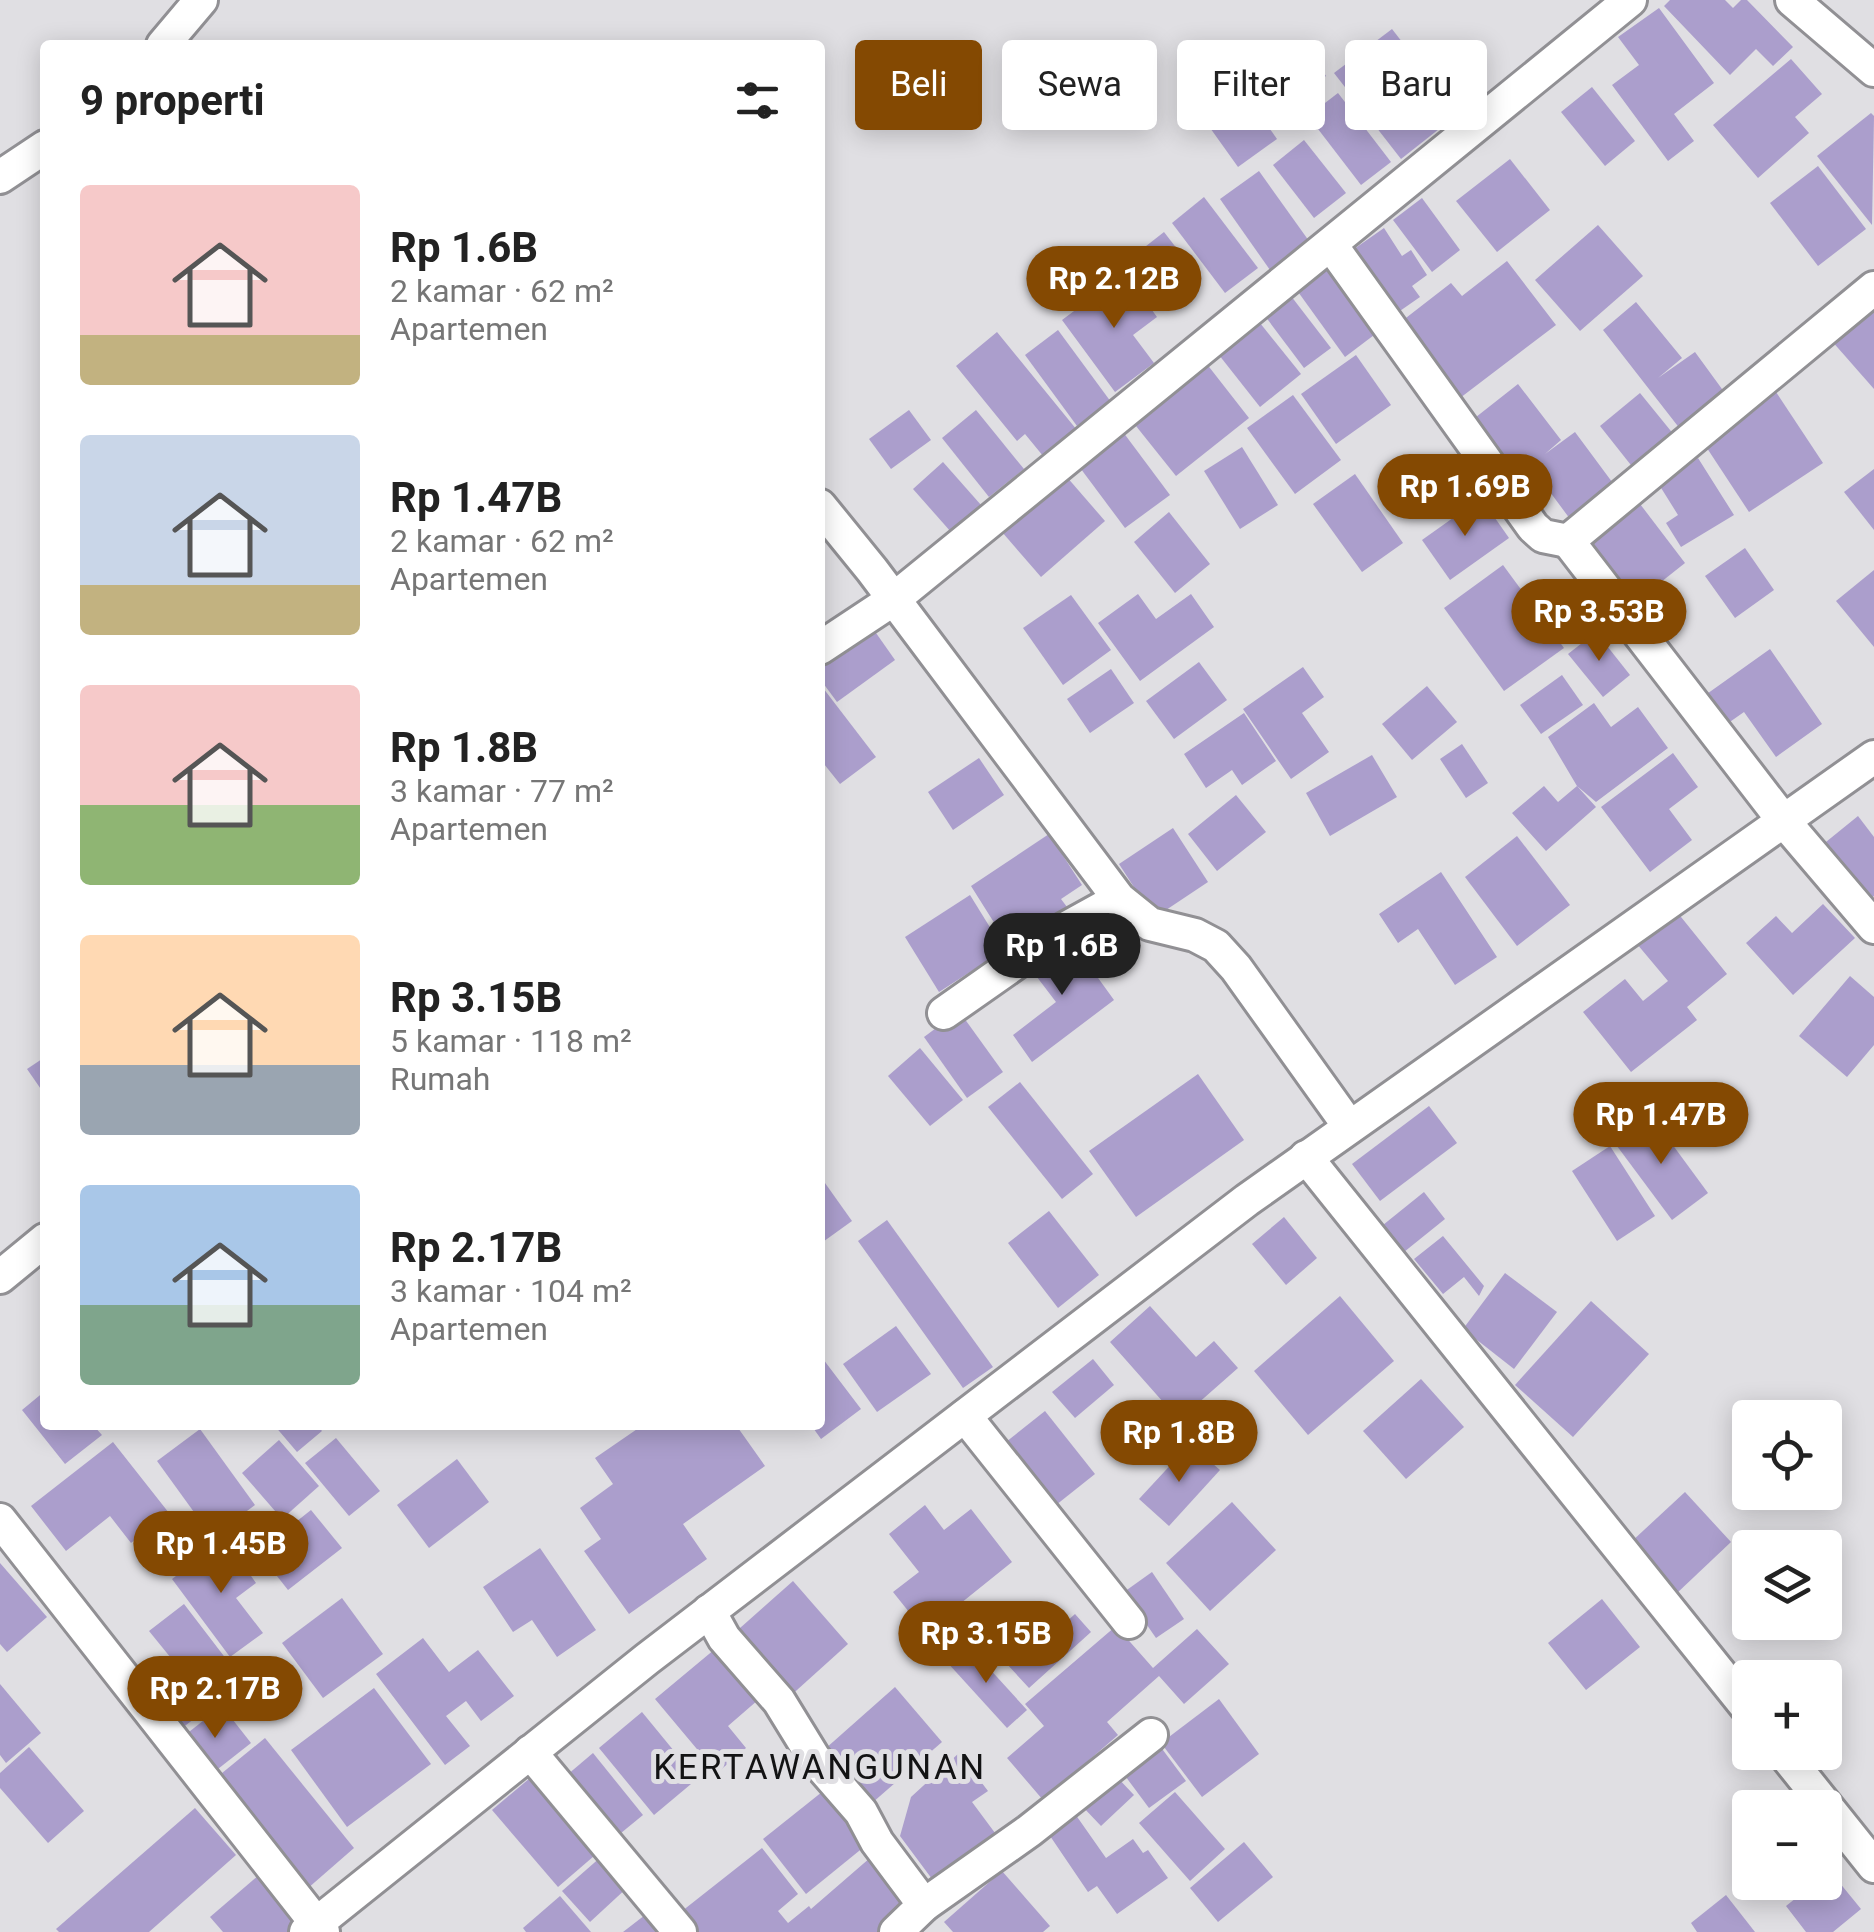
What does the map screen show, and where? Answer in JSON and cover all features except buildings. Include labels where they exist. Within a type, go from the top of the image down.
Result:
[{"type":"street","points":[[167,40],[200,0]]},
{"type":"street","points":[[825,645],[894,599],[1630,0]]},
{"type":"street","points":[[1792,0],[1874,70]]},
{"type":"street","points":[[0,177],[40,149]]},
{"type":"street","points":[[1330,245],[1533,528],[1543,536],[1568,541],[1783,820],[1874,928]]},
{"type":"street","points":[[1568,541],[1874,288]]},
{"type":"street","points":[[825,512],[1119,899],[1150,924],[1195,935],[1216,946],[1350,1126]]},
{"type":"street","points":[[0,1520],[316,1929],[709,1611],[1306,1157],[1874,756]]},
{"type":"street","points":[[944,1013],[1061,931],[1119,899]]},
{"type":"street","points":[[1306,1157],[1732,1690]]},
{"type":"street","points":[[0,1277],[40,1244]]},
{"type":"street","points":[[965,1416],[1129,1622]]},
{"type":"street","points":[[709,1611],[724,1638],[779,1701],[814,1758],[861,1812],[877,1842],[924,1905]]},
{"type":"street","points":[[896,1932],[924,1905],[1029,1831],[1151,1735]]},
{"type":"street","points":[[530,1752],[680,1932]]},
{"type":"street","points":[[1797,1770],[1874,1866]]},
{"type":"district","name":"KERTAWANGUNAN","points":[[820,1767]]}]
